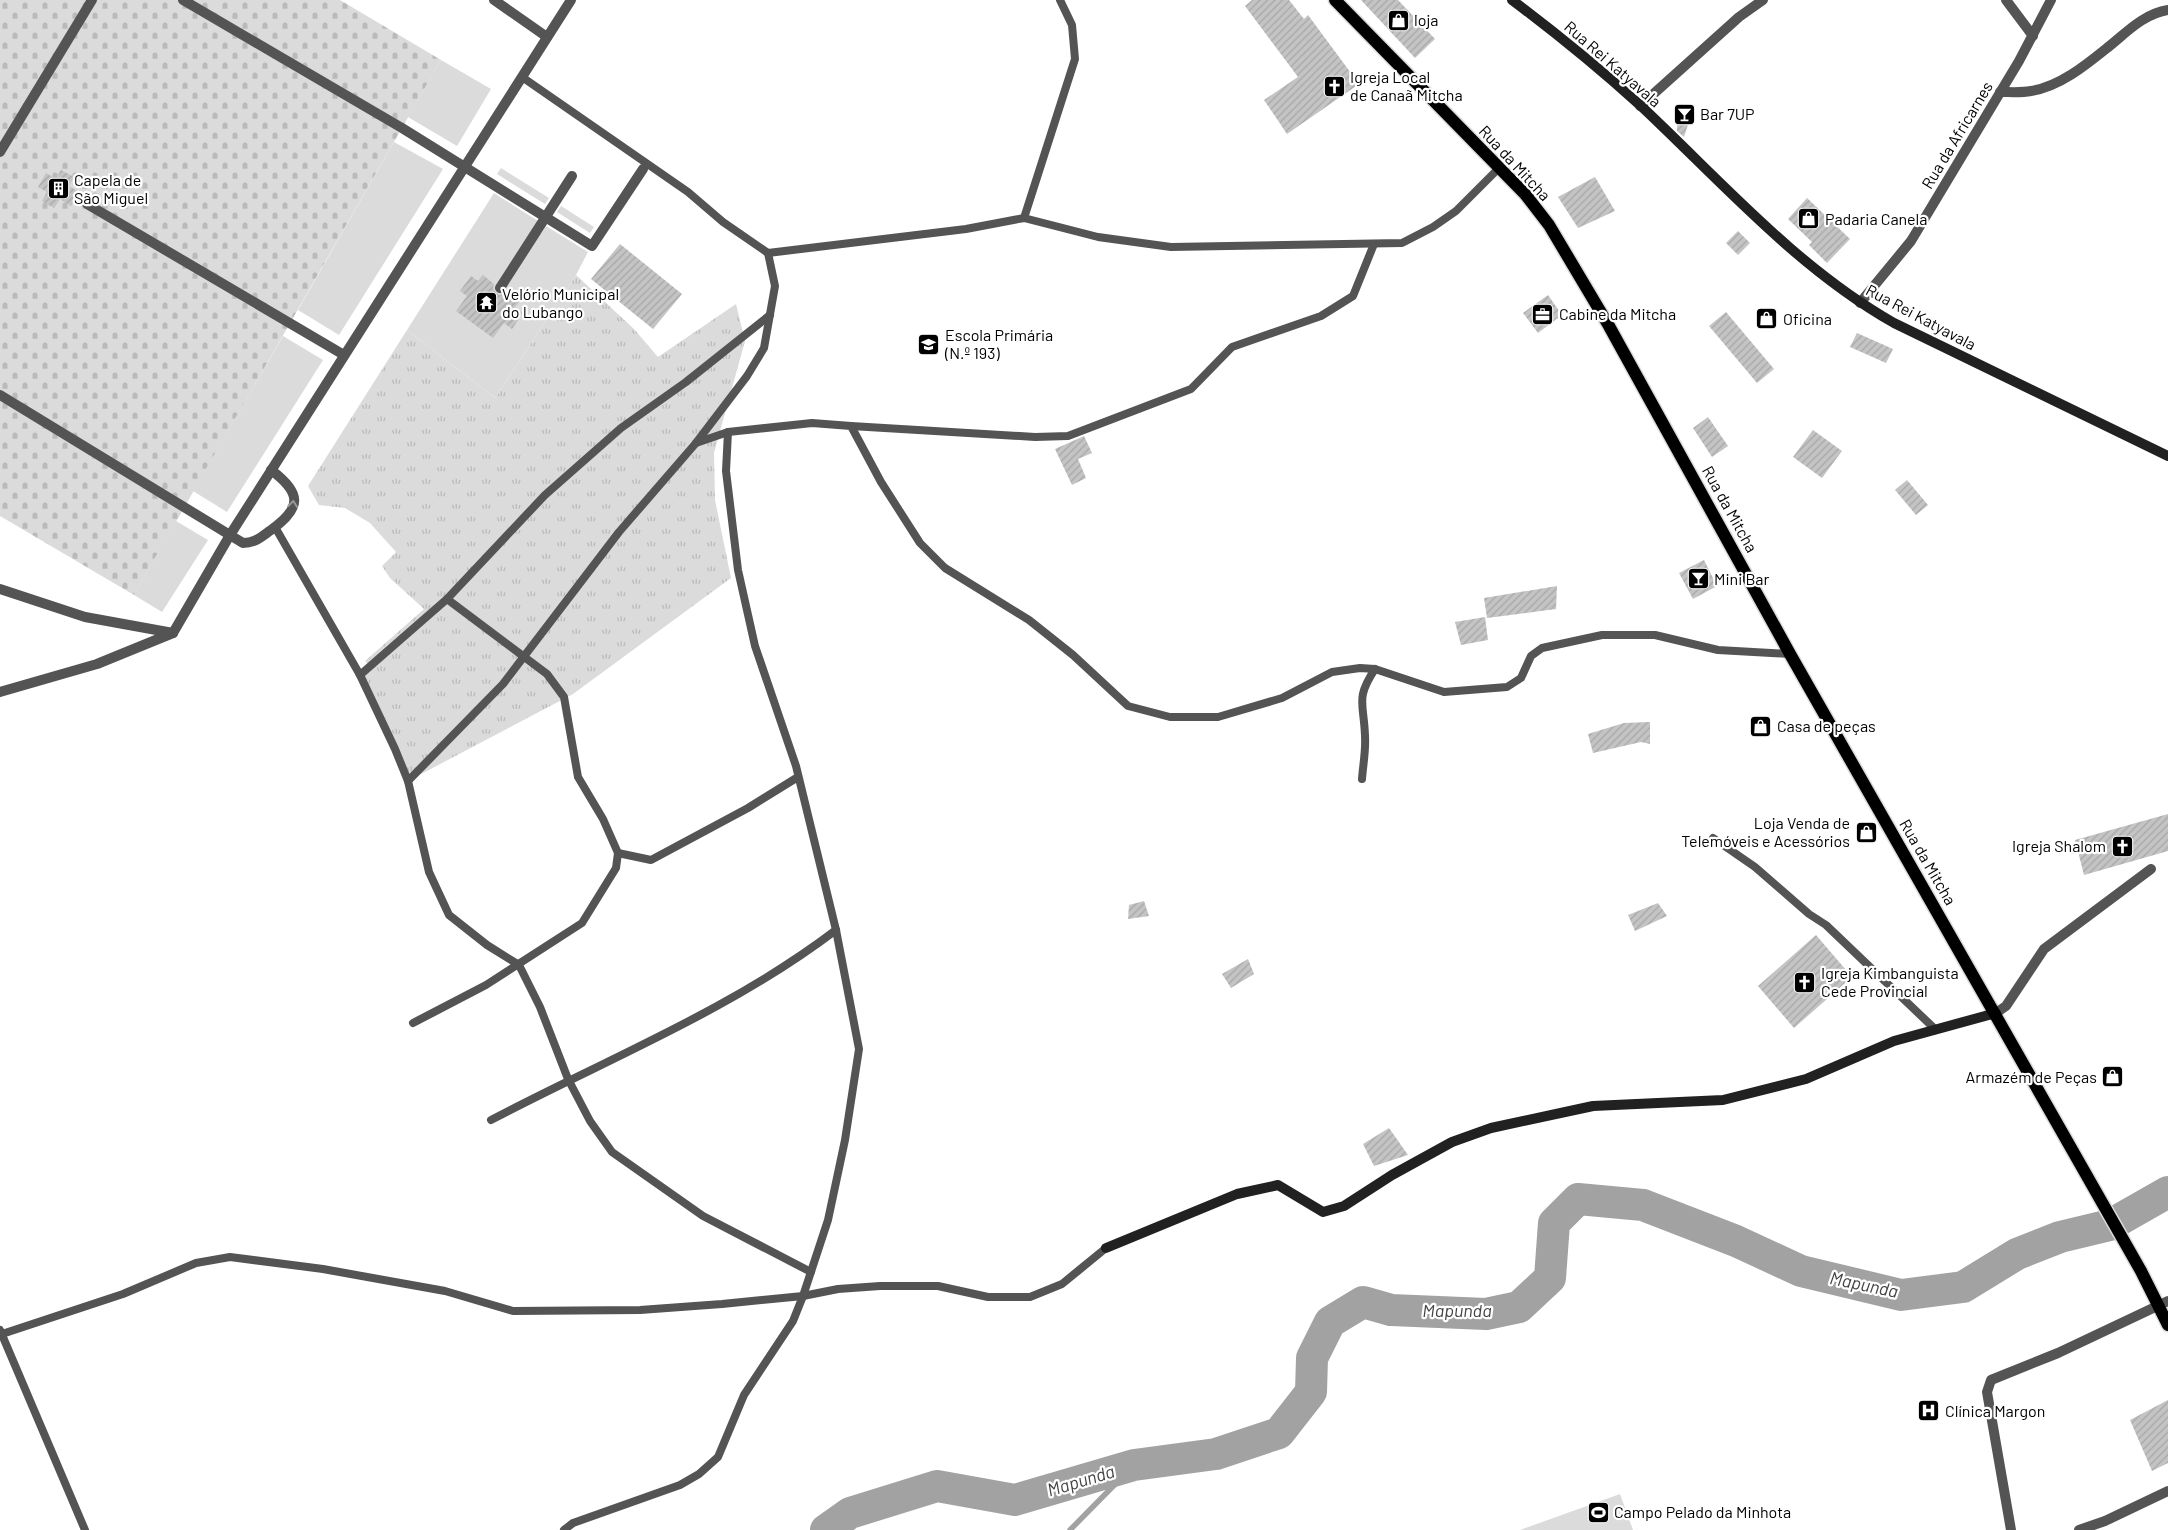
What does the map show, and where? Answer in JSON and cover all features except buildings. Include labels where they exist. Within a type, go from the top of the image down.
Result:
[{"type":"main road","name":"Rua da Mitcha","points":[[1335,0],[1525,194],[1549,226],[1596,303],[1790,654],[1996,1012],[2091,1186],[2141,1271],[2163,1304]]},
{"type":"main road","points":[[2163,1304],[2168,1325]]},
{"type":"street","points":[[0,152],[92,0]]},
{"type":"street","points":[[182,0],[402,128],[592,246],[643,169]]},
{"type":"street","points":[[494,0],[547,37]]},
{"type":"street","points":[[0,692],[96,664],[173,633],[230,535],[571,0]]},
{"type":"street","name":"Rua Rei Katyavala","points":[[1512,0],[1640,106],[1773,233],[1860,303],[1894,323],[2168,456]]},
{"type":"street","points":[[1640,106],[1739,18],[1763,0]]},
{"type":"street","points":[[2006,0],[2033,36]]},
{"type":"street","name":"Rua da Africarnes","points":[[1860,303],[1910,240],[2033,36],[2051,0]]},
{"type":"street","points":[[2000,92],[2032,91],[2066,78],[2129,29],[2158,12],[2168,10]]},
{"type":"street","points":[[500,288],[572,176]]},
{"type":"street","points":[[87,204],[344,355]]},
{"type":"street","points":[[0,395],[243,543],[252,543],[292,514],[294,494],[284,480],[271,470]]},
{"type":"street","points":[[0,589],[85,617],[173,633]]},
{"type":"street","points":[[1106,1248],[1237,1194],[1278,1185],[1323,1212],[1344,1206],[1392,1175],[1452,1142],[1491,1128],[1593,1106],[1723,1100],[1806,1079],[1894,1041],[1996,1012],[2006,1006],[2044,949],[2151,869]]},
{"type":"street","points":[[2011,1530],[1987,1392],[1990,1380],[2058,1353],[2163,1304]]},
{"type":"street","points":[[2079,1530],[2105,1521],[2168,1491]]},
{"type":"lane","points":[[1024,218],[1075,59],[1072,25],[1060,0]]},
{"type":"lane","points":[[522,77],[688,192],[723,222],[768,253],[966,230],[1024,218],[1098,237],[1171,247],[1402,242],[1433,227],[1456,210],[1499,168]]},
{"type":"lane","points":[[696,444],[728,432],[812,423],[1034,437],[1068,436],[1191,389],[1232,347],[1321,316],[1353,296],[1374,244]]},
{"type":"lane","points":[[408,781],[465,725],[525,657],[619,532],[696,444],[747,376],[764,348],[775,286],[768,253]]},
{"type":"lane","points":[[360,676],[447,599],[545,495],[621,428],[686,382],[770,315]]},
{"type":"lane","points":[[851,426],[881,482],[920,543],[945,568],[1029,620],[1073,655],[1128,706],[1170,717],[1218,717],[1282,698],[1332,672],[1360,668],[1375,669],[1444,692],[1507,687],[1521,678],[1531,656],[1542,648],[1602,635],[1655,635],[1718,650],[1790,654]]},
{"type":"lane","points":[[564,1530],[573,1523],[680,1485],[699,1474],[718,1457],[744,1395],[793,1321],[803,1296],[830,1211],[845,1140],[860,1049],[836,930],[798,777],[755,646],[738,570],[726,471],[728,432]]},
{"type":"lane","points":[[275,528],[360,676],[408,781],[429,872],[449,915],[487,945],[519,965],[540,1008],[568,1079],[590,1121],[612,1152],[703,1216],[811,1272]]},
{"type":"lane","points":[[412,1023],[519,965],[582,923],[616,868],[618,853],[604,819],[578,777],[564,697],[547,674],[447,599]]},
{"type":"lane","points":[[1362,779],[1365,737],[1361,701],[1364,687],[1375,669]]},
{"type":"lane","points":[[618,853],[651,860],[731,817],[798,777]]},
{"type":"lane","points":[[1713,838],[1756,867],[1809,914],[1826,925],[1936,1030]]},
{"type":"lane","points":[[491,1120],[568,1079],[624,1055],[722,1004],[796,960],[836,930]]},
{"type":"lane","points":[[85,1530],[1,1332],[123,1294],[196,1263],[230,1257],[323,1269],[445,1291],[513,1311],[640,1310],[803,1296],[838,1289],[880,1286],[938,1286],[988,1297],[1030,1297],[1062,1284],[1106,1248]]},
{"type":"green space","points":[[0,0],[340,0],[441,60],[134,595],[0,516]]},
{"type":"green space","points":[[441,60],[491,89],[457,146],[408,117]]},
{"type":"green space","points":[[394,142],[443,169],[339,335],[298,310]]},
{"type":"green space","points":[[501,168],[549,198],[545,204],[497,174]]},
{"type":"green space","points":[[494,193],[538,221],[541,234],[546,226],[588,252],[576,275],[495,398],[407,330]]},
{"type":"green space","points":[[561,206],[594,227],[590,233],[557,212]]},
{"type":"green space","points":[[576,275],[634,329],[658,357],[736,304],[745,341],[714,453],[715,500],[731,578],[573,694],[408,781],[360,675],[370,666],[365,661],[424,609],[390,578],[382,566],[396,552],[370,523],[345,508],[319,505],[308,486],[407,330],[495,398]]},
{"type":"green space","points":[[283,336],[323,360],[227,512],[193,491]]},
{"type":"green space","points":[[176,521],[208,540],[162,612],[134,595]]},
{"type":"green space","name":"Campo Pelado da Minhota","points":[[1620,1494],[1633,1530],[1520,1530]]},
{"type":"waterway","name":"Mapunda","points":[[826,1530],[850,1513],[937,1486],[1015,1500],[1134,1465],[1216,1454],[1279,1433],[1311,1392],[1312,1358],[1330,1322],[1363,1302],[1391,1310],[1486,1314],[1519,1307],[1550,1278],[1554,1223],[1578,1199],[1643,1205],[1736,1241],[1801,1271],[1901,1295],[1963,1287],[2017,1254],[2060,1237],[2110,1225],[2168,1192]]},
{"type":"waterway","points":[[1070,1530],[1134,1465]]},
{"type":"place","name":"loja","points":[[1398,20]]},
{"type":"place","name":"Igreja Local de Canaã Mitcha","points":[[1334,86]]},
{"type":"place","name":"Bar 7UP","points":[[1684,114]]},
{"type":"place","name":"Capela de São Miguel","points":[[58,189]]},
{"type":"place","name":"Padaria Canela","points":[[1809,219]]},
{"type":"place","name":"Velório Municipal do Lubango","points":[[486,303]]},
{"type":"place","name":"Cabine da Mitcha","points":[[1543,314]]},
{"type":"place","name":"Oficina","points":[[1767,319]]},
{"type":"place","name":"Escola Primária (N.º 193)","points":[[929,344]]},
{"type":"place","name":"Mini Bar","points":[[1698,579]]},
{"type":"place","name":"Casa de peças","points":[[1761,726]]},
{"type":"place","name":"Loja Venda de Telemóveis e Acessórios","points":[[1866,832]]},
{"type":"place","name":"Igreja Shalom","points":[[2122,846]]},
{"type":"place","name":"Igreja Kimbanguista Cede Provincial","points":[[1805,982]]},
{"type":"place","name":"Armazém de Peças","points":[[2113,1077]]},
{"type":"place","name":"Clínica Margon","points":[[1929,1411]]},
{"type":"place","name":"Campo Pelado da Minhota","points":[[1598,1512]]}]
